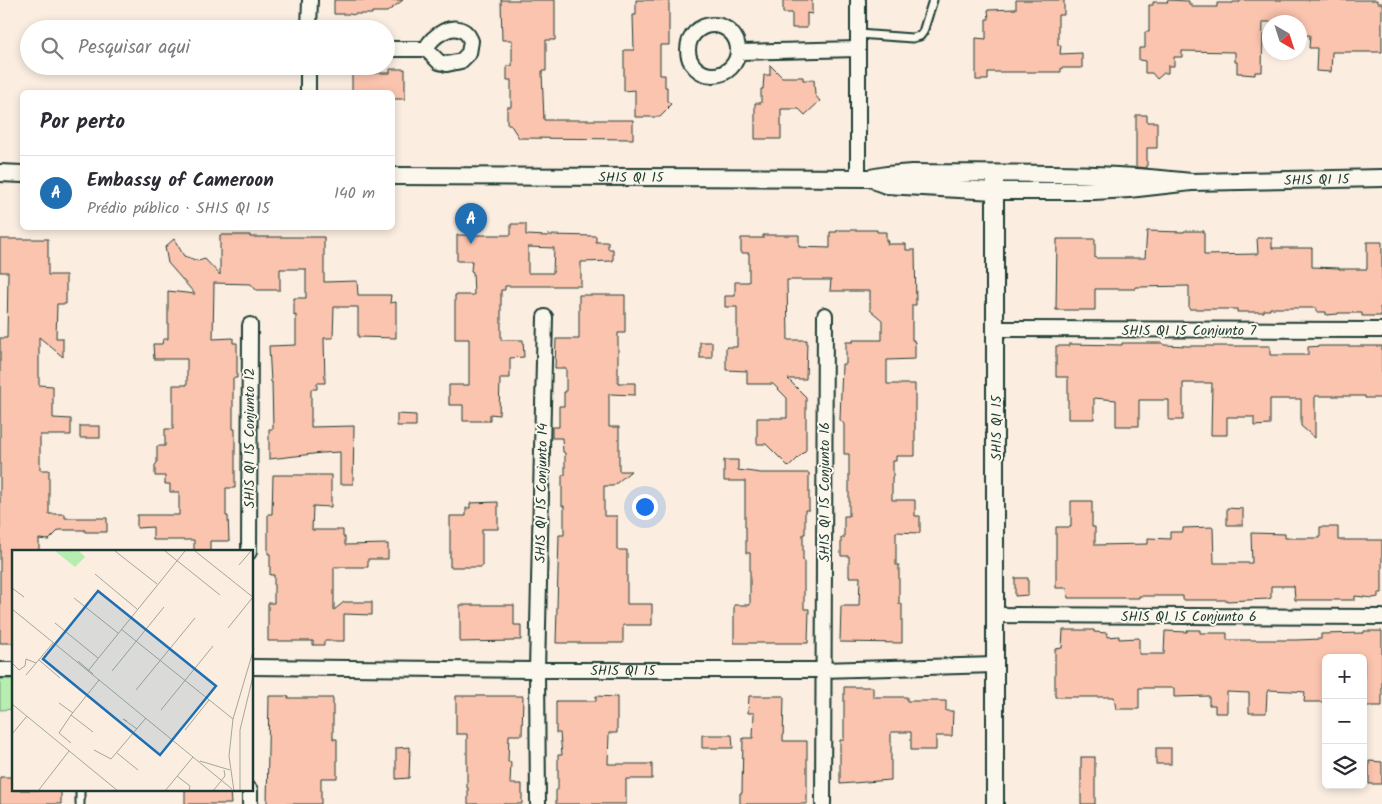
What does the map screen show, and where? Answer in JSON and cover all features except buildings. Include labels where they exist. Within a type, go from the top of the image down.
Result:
[{"type":"street","points":[[309,20],[310,0]]},
{"type":"street","points":[[858,0],[858,49],[864,178]]},
{"type":"street","points":[[395,49],[426,49]]},
{"type":"street","points":[[739,52],[858,49]]},
{"type":"street","points":[[308,75],[308,90]]},
{"type":"street","points":[[0,173],[20,174]]},
{"type":"street","name":"SHIS QI 15","points":[[395,176],[864,178],[912,173],[1112,175],[1191,182]]},
{"type":"street","name":"SHIS QI 15","points":[[994,174],[996,804]]},
{"type":"street","name":"SHIS QI 15","points":[[864,178],[886,185],[995,191],[1094,191],[1191,182],[1382,178]]},
{"type":"street","name":"SHIS QI 15 Conjunto 16","points":[[822,804],[825,315]]},
{"type":"street","name":"SHIS QI 15 Conjunto 14","points":[[538,804],[536,670],[545,317]]},
{"type":"street","name":"SHIS QI 15 Conjunto 12","points":[[249,550],[250,324]]},
{"type":"street","name":"SHIS QI 15 Conjunto 7","points":[[995,329],[1382,330]]},
{"type":"street","name":"SHIS QI 15 Conjunto 6","points":[[996,615],[1382,617]]},
{"type":"street","name":"SHIS QI 15","points":[[254,667],[822,670],[995,665]]},
{"type":"lane","points":[[858,34],[912,38],[920,36],[933,0]]},
{"type":"green space","points":[[0,679],[12,679],[12,709],[0,710]]},
{"type":"place","name":"Embassy of Cameroon","points":[[471,244]]}]
